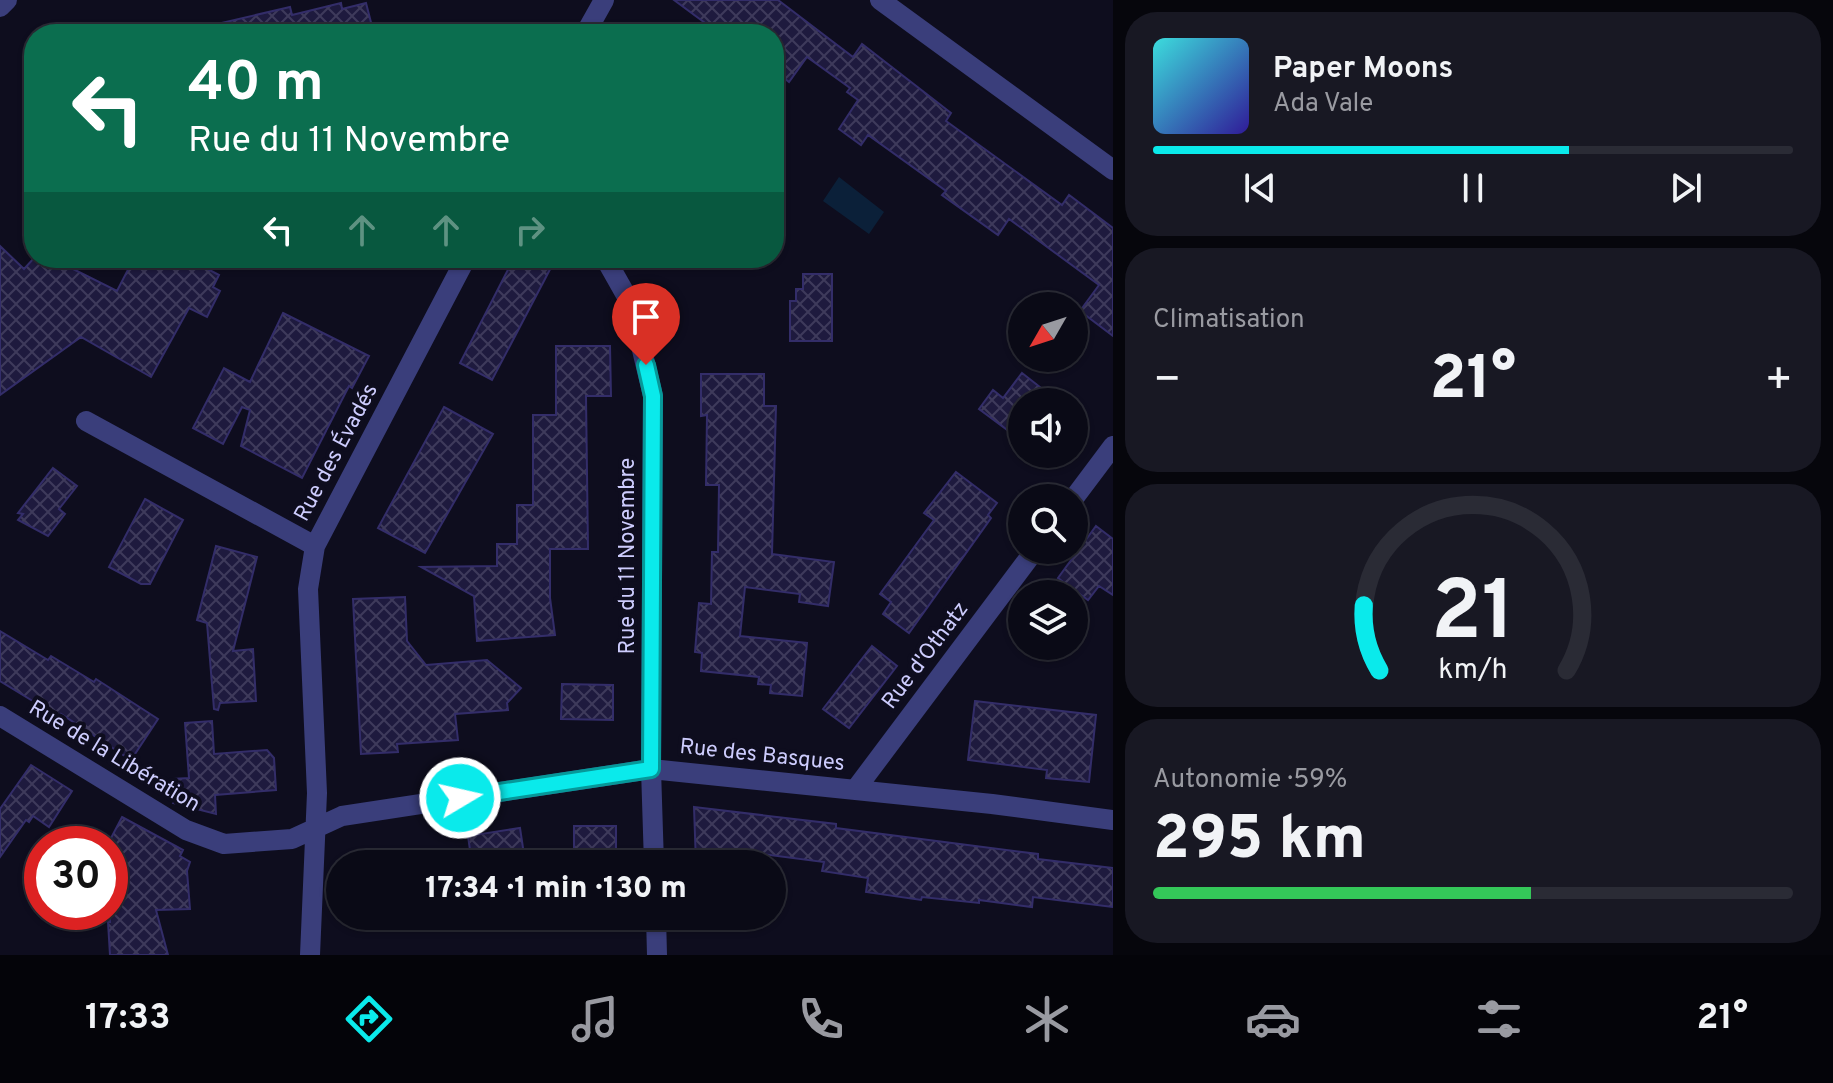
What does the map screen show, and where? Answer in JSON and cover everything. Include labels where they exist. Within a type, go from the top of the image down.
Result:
[{"type":"street","points":[[591,24],[604,0]]},
{"type":"street","points":[[880,0],[1113,170]]},
{"type":"street","name":"Rue des Évadés","points":[[314,829],[317,793],[308,589],[315,546],[461,268]]},
{"type":"street","name":"Rue du 11 Novembre","points":[[611,268],[631,304],[653,396],[651,769],[654,850]]},
{"type":"street","points":[[86,421],[315,546]]},
{"type":"street","points":[[1084,484],[1113,446]]},
{"type":"street","name":"Rue d'Othatz","points":[[855,790],[1024,564]]},
{"type":"street","name":"Rue de la Libération","points":[[0,716],[186,830],[224,844],[292,839],[314,829]]},
{"type":"street","name":"Rue des Basques","points":[[314,829],[342,816],[651,769],[1113,820]]},
{"type":"street","points":[[310,955],[314,829]]},
{"type":"street","points":[[656,930],[657,955]]},
{"type":"water","points":[[839,177],[884,212],[869,234],[823,201]]},
{"type":"building","points":[[674,0],[778,0],[853,57],[862,44],[951,113],[946,121],[1062,205],[1069,195],[1113,228],[1113,336],[1088,317],[1088,300],[1099,285],[1009,219],[998,235],[942,195],[946,191],[868,135],[861,145],[839,129],[858,100],[847,92],[850,88],[807,57],[789,82],[784,78],[784,24],[706,24]]},
{"type":"building","points":[[341,3],[342,9],[366,3],[371,24],[217,24],[290,7],[292,15]]},
{"type":"building","points":[[0,246],[24,269],[71,268],[117,291],[129,268],[206,268],[219,275],[213,287],[220,291],[207,317],[189,308],[151,377],[81,337],[0,395]]},
{"type":"building","points":[[509,268],[551,268],[492,380],[460,363]]},
{"type":"building","points":[[803,274],[832,274],[832,341],[790,341],[790,301],[796,301],[796,289],[803,289]]},
{"type":"building","points":[[283,313],[369,356],[352,388],[349,386],[302,478],[241,446],[250,410],[242,407],[223,444],[193,428],[224,368],[250,382]]},
{"type":"building","points":[[556,346],[610,346],[611,396],[586,396],[588,549],[550,549],[550,598],[555,635],[477,641],[474,596],[421,567],[497,566],[497,544],[517,544],[517,505],[533,505],[533,415],[556,415]]},
{"type":"building","points":[[1022,373],[1041,388],[1011,388]]},
{"type":"building","points":[[701,374],[764,374],[764,406],[776,406],[772,554],[834,562],[828,606],[799,602],[800,594],[745,587],[740,636],[807,643],[802,696],[770,693],[771,685],[758,684],[759,677],[701,671],[702,653],[695,652],[699,603],[711,604],[712,552],[718,552],[719,485],[706,485],[707,415],[701,416]]},
{"type":"building","points":[[993,390],[1003,398],[1008,391],[1008,431],[979,409]]},
{"type":"building","points":[[444,407],[493,434],[425,553],[378,528]]},
{"type":"building","points":[[53,468],[77,486],[59,509],[65,514],[48,536],[18,520],[23,514],[18,513]]},
{"type":"building","points":[[956,472],[997,503],[988,515],[991,518],[909,633],[883,614],[891,602],[880,594],[934,520],[924,513]]},
{"type":"building","points":[[145,499],[183,520],[150,584],[141,584],[109,567]]},
{"type":"building","points":[[1096,526],[1113,539],[1113,595],[1099,586],[1088,600],[1088,580],[1058,578],[1068,564],[1088,564],[1088,537]]},
{"type":"building","points":[[216,546],[257,557],[233,651],[253,649],[256,701],[220,703],[218,710],[214,709],[207,623],[197,620]]},
{"type":"building","points":[[405,597],[407,641],[426,665],[487,660],[521,688],[507,703],[508,710],[455,714],[458,740],[397,744],[398,752],[361,754],[353,599]]},
{"type":"building","points":[[0,631],[48,660],[51,656],[94,682],[96,679],[158,719],[131,760],[61,714],[59,717],[0,681]]},
{"type":"building","points":[[872,646],[897,666],[849,728],[823,709]]},
{"type":"building","points":[[562,684],[613,685],[613,720],[561,719]]},
{"type":"building","points":[[975,701],[1096,715],[1089,782],[1046,778],[1047,770],[968,760]]},
{"type":"building","points":[[212,721],[214,754],[267,750],[274,758],[276,790],[215,795],[216,814],[173,803],[172,779],[189,778],[185,723]]},
{"type":"building","points":[[31,765],[72,791],[50,826],[33,816],[29,822],[26,820],[0,857],[0,809]]},
{"type":"building","points":[[694,807],[836,824],[836,828],[1038,854],[1038,859],[1113,868],[1113,907],[1033,897],[1032,907],[979,900],[979,903],[922,897],[921,900],[866,892],[868,878],[822,871],[824,862],[786,857],[786,850],[696,850]]},
{"type":"building","points":[[122,817],[183,850],[180,856],[190,862],[187,871],[190,909],[156,910],[168,955],[110,955],[108,930],[128,930],[128,826],[117,826]]},
{"type":"building","points":[[574,826],[616,826],[616,850],[574,850]]},
{"type":"building","points":[[520,828],[523,850],[470,850],[468,836]]},
{"type":"route","points":[[460,798],[651,769],[653,396],[646,365]]}]
